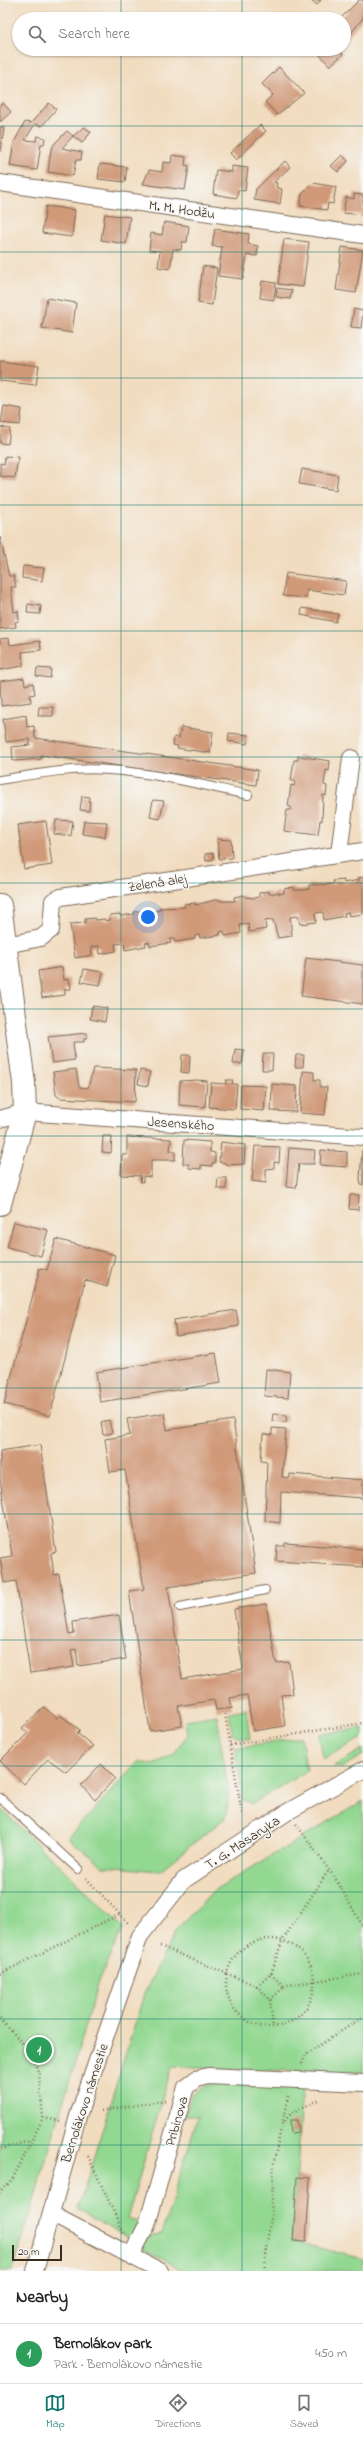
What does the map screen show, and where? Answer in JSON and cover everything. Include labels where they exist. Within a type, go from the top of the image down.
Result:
[{"type":"main road","points":[[0,905],[24,1083],[25,1112],[0,1204]]},
{"type":"street","name":"M. M. Hodžu","points":[[0,183],[363,235]]},
{"type":"street","points":[[339,854],[351,758]]},
{"type":"street","name":"Zelená alej","points":[[6,945],[41,938],[51,930],[53,900],[61,897],[363,851]]},
{"type":"street","name":"Jesenského","points":[[0,1119],[25,1112],[363,1137]]},
{"type":"street","name":"T. G. Masaryka","points":[[140,1936],[184,1880],[289,1811],[363,1770]]},
{"type":"street","name":"Bernolákovo námestie","points":[[35,2271],[78,2116],[140,1936]]},
{"type":"street","name":"Pribinova","points":[[131,2256],[147,2224],[186,2087],[196,2079],[208,2076],[363,2083]]},
{"type":"street","points":[[51,2214],[160,2271]]},
{"type":"lane","points":[[0,780],[55,770],[108,770],[161,776],[248,795]]},
{"type":"lane","points":[[180,1607],[265,1590]]},
{"type":"lane","points":[[0,1798],[78,1869]]},
{"type":"path","points":[[225,1714],[242,1814]]},
{"type":"path","points":[[230,1745],[363,1724]]},
{"type":"path","points":[[295,1822],[329,1870],[363,1927]]},
{"type":"path","points":[[78,1869],[128,1924]]},
{"type":"path","points":[[257,1986],[271,1974],[282,1941],[329,1870]]},
{"type":"path","points":[[0,1974],[120,1914]]},
{"type":"path","points":[[267,1939],[282,1941],[297,1948],[305,1956],[310,1965],[314,1981],[312,1996],[302,2014],[288,2023],[273,2027],[252,2024],[236,2011],[227,1991],[227,1972],[232,1961],[247,1946],[267,1939]]},
{"type":"path","points":[[160,1946],[227,1972],[257,1986],[270,2000],[273,2027]]},
{"type":"path","points":[[271,1974],[284,1987]]},
{"type":"path","points":[[270,2000],[284,1987],[363,1974]]},
{"type":"path","points":[[297,2081],[306,2054],[363,2017]]},
{"type":"path","points":[[0,2019],[30,2051],[39,2074],[43,2118],[30,2141],[13,2178],[0,2194]]},
{"type":"path","points":[[101,2111],[183,2098]]},
{"type":"path","points":[[266,2271],[265,2256],[271,2217],[274,2161],[284,2121],[286,2098]]},
{"type":"path","points":[[284,2121],[293,2112],[321,2099]]},
{"type":"path","points":[[43,2118],[62,2122]]},
{"type":"path","points":[[0,2149],[30,2141]]},
{"type":"path","points":[[88,2156],[125,2236]]},
{"type":"green space","points":[[246,1709],[250,1739],[238,1737],[232,1733],[229,1712]]},
{"type":"green space","points":[[217,1715],[229,1797],[225,1818],[159,1871],[103,1866],[68,1838],[139,1761],[152,1765],[174,1754],[187,1735],[185,1720]]},
{"type":"green space","points":[[363,1728],[363,1738],[323,1759],[319,1734]]},
{"type":"green space","points":[[301,1737],[307,1771],[252,1804],[243,1800],[235,1748]]},
{"type":"green space","points":[[363,1749],[363,1755],[341,1768],[334,1766]]},
{"type":"green space","points":[[363,1801],[363,2074],[172,2066],[127,2219],[141,2223],[133,2240],[78,2209],[144,1994],[176,1930],[216,1889]]},
{"type":"green space","points":[[0,1808],[123,1927],[100,1978],[13,2271],[0,2271]]},
{"type":"green space","points":[[213,2084],[303,2088],[292,2241],[363,2259],[363,2271],[185,2271],[142,2248],[147,2236],[162,2234],[198,2116],[183,2116],[193,2095],[201,2088]]},
{"type":"building","points":[[311,0],[321,0],[317,5]]},
{"type":"building","points":[[359,0],[363,0],[363,18],[351,33],[351,12],[347,12]]},
{"type":"building","points":[[321,56],[341,56],[330,66]]},
{"type":"building","points":[[279,67],[304,93],[277,115],[265,102],[273,95],[262,84]]},
{"type":"building","points":[[3,103],[11,112],[0,122],[0,105]]},
{"type":"building","points":[[49,103],[56,109],[42,126],[35,124],[25,140],[36,141],[37,136],[45,138],[44,144],[41,144],[37,170],[10,166],[14,142],[25,122],[31,123]]},
{"type":"building","points":[[260,125],[266,131],[236,160],[230,153]]},
{"type":"building","points":[[0,127],[4,128],[1,151],[0,151]]},
{"type":"building","points":[[84,127],[91,132],[82,143],[73,136]]},
{"type":"building","points":[[67,131],[73,136],[62,148],[82,152],[81,160],[76,160],[73,176],[48,172],[51,150],[55,143]]},
{"type":"building","points":[[172,155],[186,157],[185,165],[189,166],[185,190],[143,184],[149,170],[162,172],[163,162],[171,163]]},
{"type":"building","points":[[342,155],[348,161],[338,172],[331,166]]},
{"type":"building","points":[[285,161],[290,167],[274,182],[277,183],[276,187],[282,189],[280,204],[254,200],[256,189]]},
{"type":"building","points":[[100,164],[127,167],[125,182],[98,179]]},
{"type":"building","points":[[232,166],[248,168],[245,191],[238,190],[237,198],[213,194],[216,170],[232,172]]},
{"type":"building","points":[[313,183],[336,187],[333,204],[328,203],[327,210],[300,206],[302,194]]},
{"type":"building","points":[[354,194],[363,195],[363,215],[343,213],[346,197],[354,199]]},
{"type":"building","points":[[46,206],[75,210],[72,237],[42,233]]},
{"type":"building","points":[[105,214],[130,217],[126,244],[101,240]]},
{"type":"building","points":[[164,222],[189,226],[187,242],[182,242],[181,250],[173,249],[170,269],[158,267],[160,251],[149,250],[151,233],[162,235]]},
{"type":"building","points":[[215,229],[249,234],[248,244],[258,246],[257,256],[247,255],[243,279],[218,276],[222,247],[212,246]]},
{"type":"building","points":[[284,239],[309,242],[303,287],[278,284]]},
{"type":"building","points":[[342,247],[363,250],[356,293],[336,290]]},
{"type":"building","points":[[203,266],[217,268],[212,305],[198,303]]},
{"type":"building","points":[[262,281],[276,283],[274,300],[260,298]]},
{"type":"building","points":[[277,288],[292,290],[290,299],[276,297]]},
{"type":"building","points":[[47,298],[76,303],[72,333],[42,328]]},
{"type":"building","points":[[354,309],[363,311],[361,328],[351,327]]},
{"type":"building","points":[[0,361],[39,366],[36,385],[0,381]]},
{"type":"building","points":[[4,406],[22,409],[20,425],[1,423]]},
{"type":"building","points":[[0,427],[10,429],[8,444],[0,443]]},
{"type":"building","points":[[5,456],[18,457],[15,478],[0,476],[0,463],[4,464]]},
{"type":"building","points":[[302,469],[338,475],[336,490],[299,484]]},
{"type":"building","points":[[0,537],[9,576],[14,576],[16,587],[11,587],[14,612],[18,611],[19,621],[15,622],[16,627],[0,629]]},
{"type":"building","points":[[23,566],[44,568],[42,581],[22,578]]},
{"type":"building","points":[[286,573],[346,581],[344,595],[307,590],[306,598],[283,596]]},
{"type":"building","points":[[28,604],[41,606],[40,614],[27,613]]},
{"type":"building","points":[[302,608],[338,614],[336,622],[301,615]]},
{"type":"building","points":[[9,638],[10,645],[40,641],[41,650],[22,652],[23,666],[0,670],[0,639]]},
{"type":"building","points":[[37,668],[51,669],[50,678],[36,676]]},
{"type":"building","points":[[24,678],[25,685],[33,683],[35,694],[30,695],[31,702],[1,706],[0,681]]},
{"type":"building","points":[[39,707],[53,707],[53,716],[38,716]]},
{"type":"building","points":[[26,715],[27,727],[34,726],[35,738],[258,770],[256,785],[41,755],[41,759],[13,761],[12,747],[30,745],[30,739],[6,742],[3,719]]},
{"type":"building","points":[[181,727],[213,732],[210,753],[177,748],[178,746],[173,745],[174,737],[179,738]]},
{"type":"building","points":[[229,733],[248,735],[247,744],[228,741]]},
{"type":"building","points":[[298,756],[330,761],[329,771],[326,770],[324,785],[327,786],[326,796],[323,795],[322,821],[320,820],[318,835],[284,831],[287,810],[291,810],[291,807],[288,806],[291,785],[294,786],[295,781],[291,781],[294,760],[298,760]]},
{"type":"building","points":[[82,796],[90,797],[89,811],[80,810]]},
{"type":"building","points":[[153,800],[164,801],[160,819],[150,817]]},
{"type":"building","points":[[56,820],[73,821],[71,836],[54,834]]},
{"type":"building","points":[[46,821],[52,865],[24,869],[18,825]]},
{"type":"building","points":[[84,821],[107,822],[105,837],[82,834]]},
{"type":"building","points":[[217,839],[231,840],[232,858],[219,859]]},
{"type":"building","points":[[213,853],[214,859],[206,861],[205,854]]},
{"type":"building","points":[[363,877],[363,914],[349,916],[348,912],[344,913],[345,916],[324,920],[323,912],[315,913],[316,922],[300,924],[298,916],[290,917],[292,936],[278,938],[273,920],[265,921],[266,929],[249,932],[248,923],[240,925],[241,933],[225,936],[224,931],[220,932],[220,935],[200,938],[199,935],[195,936],[195,939],[175,942],[174,939],[170,939],[171,943],[150,946],[149,942],[145,943],[146,946],[125,950],[124,943],[115,944],[116,951],[100,954],[99,946],[91,947],[92,955],[75,958],[70,924],[85,923],[85,919],[105,919],[105,921],[110,920],[110,915],[120,914],[120,916],[135,914],[134,912],[145,910],[145,913],[160,910],[159,908],[185,907],[184,904],[195,903],[195,905],[219,899],[220,901],[235,901],[234,897],[244,895],[245,897],[254,898],[259,897],[259,893],[269,891],[269,894],[279,892],[279,894],[284,893],[284,889],[294,887],[294,890],[304,890],[309,889],[309,885],[334,884],[333,881],[344,880],[344,883],[359,880],[358,878]]},
{"type":"building","points":[[306,958],[363,965],[363,1004],[301,996]]},
{"type":"building","points":[[62,967],[64,980],[69,979],[71,989],[65,989],[65,995],[42,998],[38,971]]},
{"type":"building","points":[[84,969],[103,972],[100,985],[81,982]]},
{"type":"building","points":[[92,1006],[107,1008],[105,1022],[90,1019]]},
{"type":"building","points":[[87,1033],[87,1038],[84,1039],[84,1042],[73,1042],[75,1060],[52,1063],[48,1037]]},
{"type":"building","points":[[235,1049],[244,1050],[242,1064],[233,1064]]},
{"type":"building","points":[[263,1054],[273,1054],[272,1070],[262,1070]]},
{"type":"building","points":[[182,1055],[190,1055],[189,1073],[181,1072]]},
{"type":"building","points":[[296,1055],[304,1055],[303,1067],[295,1067]]},
{"type":"building","points":[[93,1068],[136,1070],[135,1102],[60,1098],[56,1095],[53,1072],[76,1069],[79,1087],[88,1088]]},
{"type":"building","points":[[140,1070],[150,1072],[148,1086],[138,1084]]},
{"type":"building","points":[[303,1071],[314,1072],[314,1080],[320,1080],[320,1087],[327,1087],[325,1115],[300,1113]]},
{"type":"building","points":[[226,1080],[233,1080],[232,1084],[237,1084],[235,1109],[209,1107],[211,1083],[226,1084]]},
{"type":"building","points":[[180,1081],[207,1081],[205,1107],[179,1105]]},
{"type":"building","points":[[272,1084],[297,1086],[296,1112],[271,1111]]},
{"type":"building","points":[[241,1085],[266,1086],[264,1111],[240,1109]]},
{"type":"building","points":[[103,1136],[112,1136],[111,1153],[102,1152]]},
{"type":"building","points":[[127,1137],[171,1139],[170,1151],[175,1151],[175,1160],[151,1160],[151,1177],[143,1176],[143,1182],[140,1182],[141,1176],[121,1175],[122,1155],[127,1155]]},
{"type":"building","points":[[184,1140],[210,1142],[210,1152],[215,1153],[215,1163],[212,1163],[212,1166],[201,1165],[201,1169],[189,1168],[189,1164],[183,1164]]},
{"type":"building","points":[[221,1142],[245,1145],[244,1164],[226,1165],[226,1163],[219,1162]]},
{"type":"building","points":[[255,1146],[280,1147],[279,1163],[274,1162],[274,1168],[266,1169],[266,1183],[252,1181]]},
{"type":"building","points":[[289,1148],[315,1150],[314,1164],[299,1164],[296,1188],[286,1187]]},
{"type":"building","points":[[321,1150],[347,1152],[347,1167],[320,1165]]},
{"type":"building","points":[[362,1150],[363,1185],[361,1185],[360,1178]]},
{"type":"building","points":[[218,1178],[227,1178],[226,1189],[217,1189]]},
{"type":"building","points":[[350,1195],[359,1195],[358,1210],[349,1209]]},
{"type":"building","points":[[14,1222],[48,1230],[41,1256],[7,1247]]},
{"type":"building","points":[[56,1239],[115,1255],[107,1287],[85,1280],[50,1416],[4,1404],[40,1268],[47,1270]]},
{"type":"building","points":[[236,1310],[239,1326],[176,1336],[174,1320]]},
{"type":"building","points":[[216,1353],[221,1383],[100,1402],[96,1372]]},
{"type":"building","points":[[266,1369],[290,1372],[288,1398],[264,1396]]},
{"type":"building","points":[[164,1413],[167,1430],[233,1420],[256,1573],[168,1587],[182,1679],[243,1669],[234,1609],[266,1604],[276,1663],[289,1662],[293,1694],[281,1695],[285,1726],[253,1731],[247,1695],[230,1698],[232,1708],[216,1710],[214,1700],[178,1706],[182,1726],[150,1731],[129,1591],[144,1589],[125,1470],[110,1472],[105,1439],[130,1435],[127,1419]]},
{"type":"building","points":[[273,1414],[287,1415],[286,1422],[272,1421]]},
{"type":"building","points":[[109,1420],[112,1433],[103,1435],[101,1422]]},
{"type":"building","points":[[272,1428],[286,1429],[282,1477],[290,1478],[290,1474],[363,1480],[363,1498],[281,1492],[280,1523],[265,1521],[267,1462],[261,1461],[263,1434],[272,1435]]},
{"type":"building","points":[[40,1445],[56,1552],[51,1553],[54,1575],[59,1574],[69,1635],[74,1634],[73,1622],[119,1615],[126,1659],[78,1666],[76,1649],[71,1650],[74,1667],[30,1673],[16,1581],[4,1583],[0,1558],[12,1556],[0,1479],[0,1451]]},
{"type":"building","points":[[285,1543],[363,1549],[363,1567],[276,1561],[277,1546],[285,1546]]},
{"type":"building","points":[[44,1707],[57,1718],[60,1715],[80,1730],[77,1733],[93,1746],[66,1772],[48,1759],[24,1784],[0,1761],[28,1733],[22,1728]]},
{"type":"building","points":[[101,1764],[115,1778],[95,1800],[81,1785]]},
{"type":"building","points":[[290,2120],[297,2120],[299,2132],[291,2133]]},
{"type":"building","points":[[297,2177],[310,2178],[306,2242],[293,2241]]},
{"type":"place","name":"Bernolákov park","points":[[39,2050]]}]
